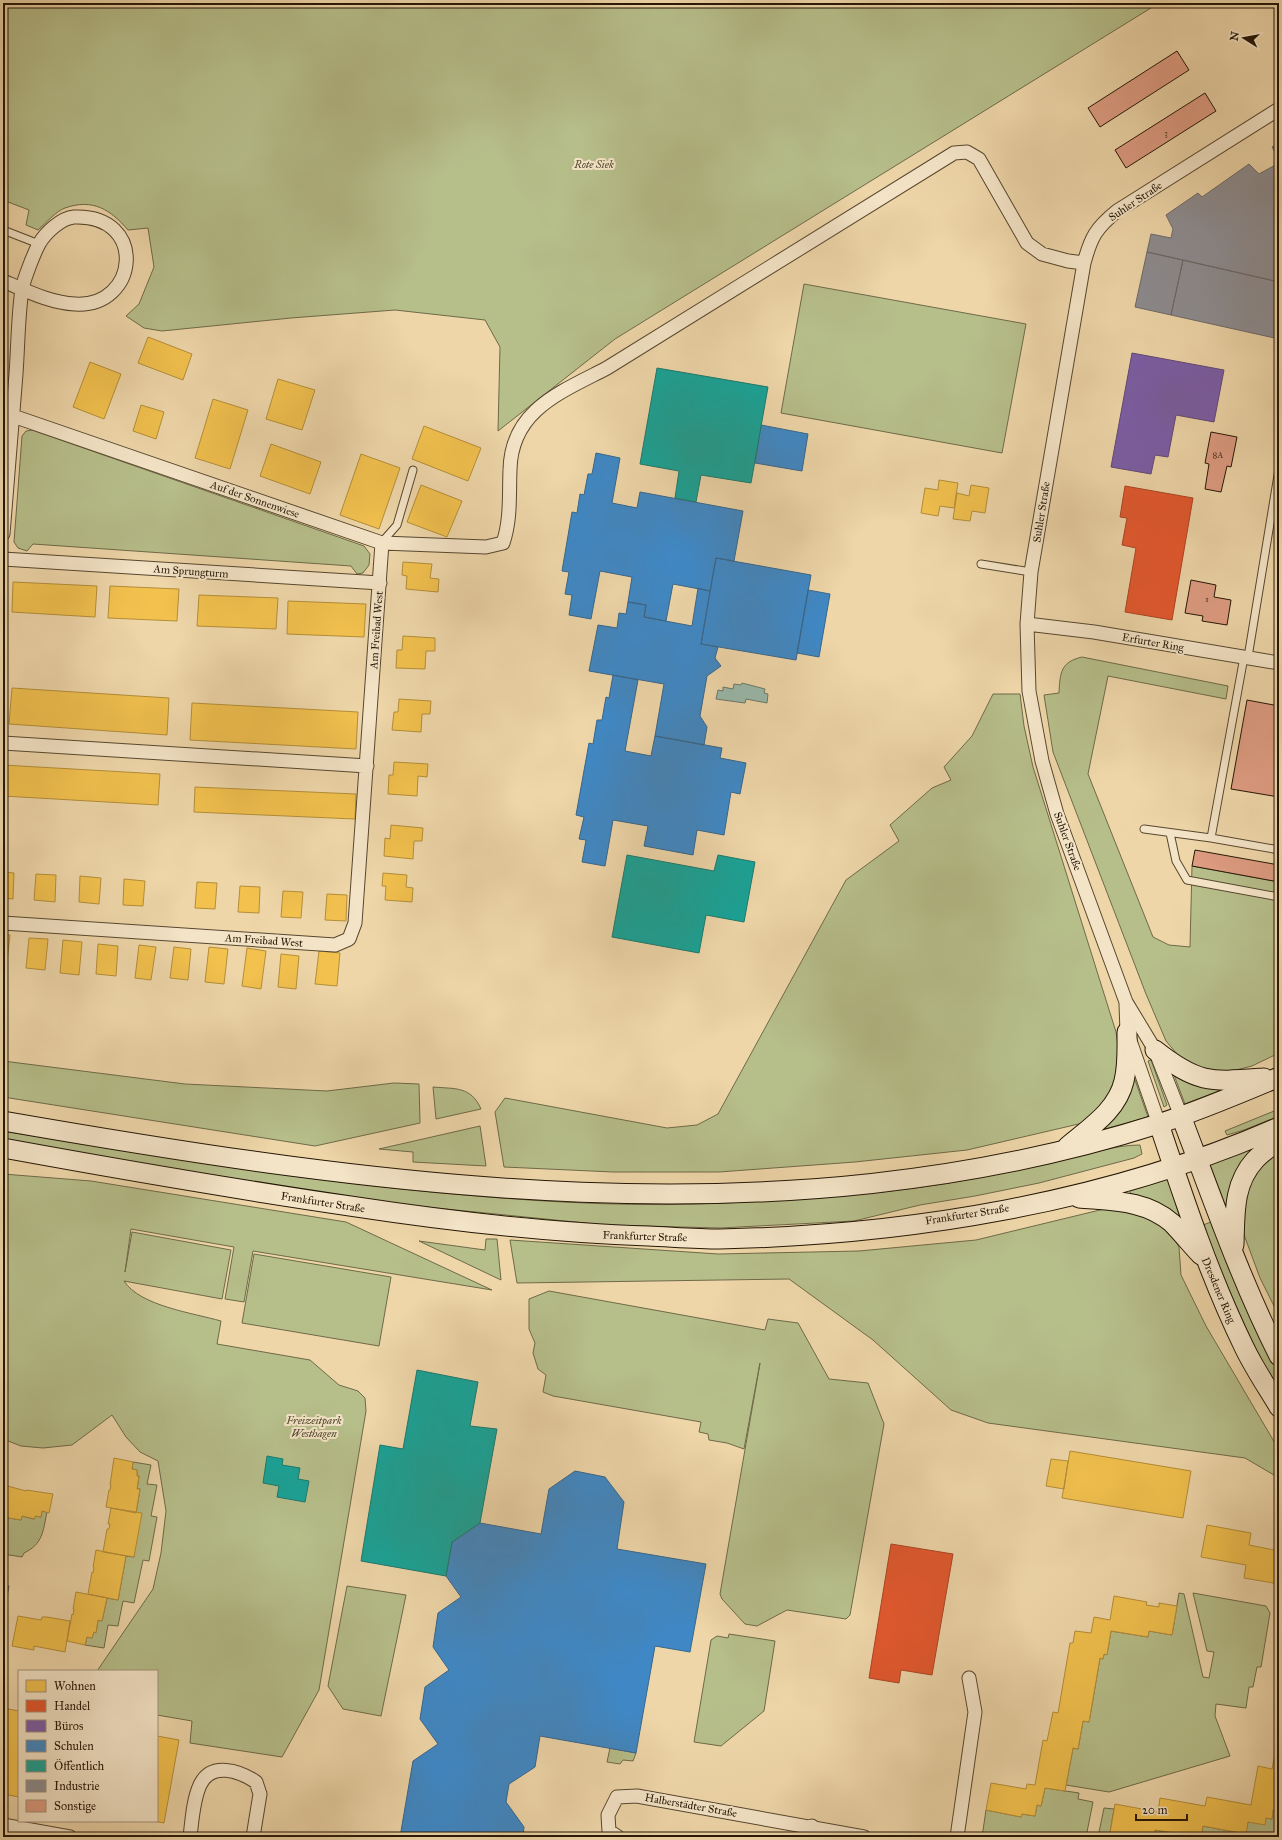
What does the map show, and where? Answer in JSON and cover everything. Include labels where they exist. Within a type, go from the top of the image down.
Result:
[{"type":"street","name":"Suhler Straße","points":[[1181,1116],[1155,1050],[1126,1002],[1058,814],[1042,761],[1029,691],[1027,624],[1030,572],[1084,263],[1090,240],[1103,223],[1117,211],[1279,109]]},
{"type":"street","name":"Auf der Sonnenwiese","points":[[13,416],[382,543],[486,547],[503,543],[508,527],[510,460],[513,443],[520,428],[548,399],[607,368],[954,153],[967,152],[979,159],[1027,243],[1042,254],[1068,261],[1084,263]]},
{"type":"street","points":[[3,281],[22,289],[51,299],[75,304],[97,302],[112,293],[124,274],[126,253],[119,234],[103,221],[88,217],[70,218],[49,231],[39,244],[22,289],[3,534]]},
{"type":"street","name":"Am Freibad West","points":[[3,924],[335,945],[349,939],[355,923],[382,543]]},
{"type":"street","name":"Am Sprungturm","points":[[3,559],[380,583]]},
{"type":"street","name":"Erfurter Ring","points":[[1027,624],[1094,632],[1279,663]]},
{"type":"street","points":[[3,743],[366,766]]},
{"type":"street","name":"Suhler Straße","points":[[1126,1002],[1127,1032],[1160,1124]]},
{"type":"street","points":[[1062,1151],[1107,1113],[1118,1098],[1124,1081],[1127,1060],[1127,1032]]},
{"type":"street","points":[[1155,1050],[1189,1074],[1206,1079],[1227,1081],[1279,1077]]},
{"type":"street","points":[[3,1121],[280,1165],[368,1176],[508,1189],[614,1194],[728,1193],[807,1189],[886,1182],[972,1169],[1062,1151],[1160,1124],[1279,1077]]},
{"type":"street","points":[[1181,1116],[1234,1256],[1261,1320],[1279,1356]]},
{"type":"street","name":"Dresdener Ring","points":[[1160,1124],[1173,1166],[1208,1264],[1244,1348],[1279,1407]]},
{"type":"street","name":"Frankfurter Straße","points":[[3,1148],[273,1194],[421,1217],[513,1228],[615,1235],[718,1239],[862,1231],[974,1214],[1066,1196],[1173,1166],[1279,1127]]},
{"type":"street","points":[[1234,1256],[1235,1208],[1243,1176],[1256,1159],[1279,1140]]},
{"type":"street","points":[[1066,1196],[1124,1202],[1141,1206],[1160,1214],[1172,1224],[1208,1264]]},
{"type":"street","points":[[957,1837],[975,1712],[969,1678]]},
{"type":"street","points":[[190,1837],[200,1785],[208,1774],[222,1770],[234,1772],[248,1777],[256,1782],[260,1794],[253,1837]]},
{"type":"street","name":"Halberstädter Straße","points":[[618,1837],[609,1831],[608,1814],[617,1797],[637,1796],[812,1826],[864,1837]]},
{"type":"street","points":[[3,1825],[70,1837]]},
{"type":"street","points":[[802,1837],[812,1826]]},
{"type":"lane","points":[[3,230],[39,244]]},
{"type":"lane","points":[[1212,838],[1279,469]]},
{"type":"lane","points":[[382,543],[397,526],[413,470]]},
{"type":"lane","points":[[981,564],[1030,572]]},
{"type":"lane","points":[[1144,829],[1212,838],[1279,850]]},
{"type":"lane","points":[[1170,833],[1176,861],[1187,880],[1279,897]]},
{"type":"green space","name":"Rote Siek","points":[[3,3],[1159,3],[615,339],[498,431],[500,347],[485,320],[395,310],[291,318],[162,331],[144,328],[126,316],[139,304],[154,267],[148,228],[128,230],[108,212],[93,205],[84,204],[65,208],[55,214],[38,230],[26,225],[29,210],[3,200]]},
{"type":"green space","points":[[804,284],[1026,324],[1002,453],[781,413]]},
{"type":"green space","points":[[32,430],[364,546],[370,554],[369,565],[363,573],[357,574],[351,566],[33,544],[27,551],[18,548],[14,542],[22,436],[26,431]]},
{"type":"green space","points":[[1082,657],[1228,686],[1226,699],[1108,676],[1088,774],[1153,937],[1169,945],[1190,947],[1192,866],[1279,882],[1279,1053],[1252,1066],[1228,1072],[1208,1071],[1190,1065],[1177,1054],[1166,1041],[1146,994],[1053,752],[1044,695],[1059,693],[1060,679],[1063,669],[1070,662]]},
{"type":"green space","points":[[993,694],[1020,694],[1024,726],[1033,767],[1116,1032],[1120,1060],[1112,1094],[1083,1123],[967,1150],[855,1162],[719,1172],[613,1172],[504,1167],[495,1112],[505,1098],[667,1128],[697,1125],[718,1114],[846,880],[899,841],[890,825],[932,788],[951,780],[944,767],[972,736]]},
{"type":"green space","points":[[1151,1060],[1167,1105],[1164,1107],[1148,1061]]},
{"type":"green space","points":[[3,1061],[185,1084],[327,1091],[394,1083],[419,1084],[420,1123],[315,1146],[3,1097]]},
{"type":"green space","points":[[1174,1075],[1206,1087],[1222,1090],[1185,1104]]},
{"type":"green space","points":[[1134,1077],[1148,1117],[1101,1130]]},
{"type":"green space","points":[[433,1087],[462,1090],[467,1092],[477,1102],[481,1109],[436,1119]]},
{"type":"green space","points":[[1279,1109],[1279,1116],[1227,1135],[1225,1131]]},
{"type":"green space","points":[[480,1126],[486,1166],[413,1162],[413,1152],[379,1149]]},
{"type":"green space","points":[[3,1131],[180,1160],[299,1177],[417,1191],[570,1202],[663,1205],[820,1198],[883,1192],[946,1184],[1130,1145],[1140,1145],[1142,1154],[1134,1158],[1039,1183],[920,1205],[854,1221],[720,1228],[605,1225],[406,1205],[185,1171],[3,1139]]},
{"type":"green space","points":[[1254,1148],[1228,1207],[1225,1208],[1209,1165]]},
{"type":"green space","points":[[1279,1149],[1279,1316],[1260,1278],[1243,1232],[1241,1201],[1248,1179]]},
{"type":"green space","name":"Freizeitpark Westhagen","points":[[3,1174],[91,1181],[346,1222],[492,1290],[253,1251],[244,1302],[225,1299],[234,1247],[131,1229],[125,1272],[132,1232],[231,1250],[222,1299],[124,1281],[132,1290],[154,1303],[221,1321],[217,1344],[310,1360],[339,1385],[358,1391],[365,1398],[366,1411],[319,1690],[282,1757],[190,1743],[192,1721],[158,1715],[158,1670],[98,1670],[153,1589],[161,1553],[166,1511],[158,1461],[140,1452],[126,1437],[112,1415],[72,1445],[43,1448],[21,1446],[3,1439]]},
{"type":"green space","points":[[1168,1179],[1180,1218],[1176,1220],[1131,1196],[1130,1191]]},
{"type":"green space","points":[[1104,1209],[1139,1211],[1170,1232],[1179,1247],[1181,1275],[1206,1326],[1279,1450],[1279,1478],[1245,1458],[988,1423],[951,1410],[873,1340],[789,1279],[517,1283],[510,1240],[718,1254],[859,1251],[976,1240]]},
{"type":"green space","points":[[1211,1222],[1253,1324],[1279,1374],[1279,1391],[1257,1351],[1220,1268],[1203,1225]]},
{"type":"green space","points":[[486,1239],[497,1239],[501,1280],[419,1241],[485,1250]]},
{"type":"green space","points":[[254,1254],[391,1277],[379,1346],[242,1323]]},
{"type":"green space","points":[[549,1291],[765,1330],[768,1319],[798,1323],[829,1379],[868,1383],[884,1424],[850,1615],[846,1619],[787,1610],[757,1626],[745,1624],[722,1599],[720,1594],[760,1363],[744,1449],[727,1443],[709,1440],[708,1434],[699,1432],[701,1422],[553,1396],[543,1392],[546,1375],[538,1369],[533,1353],[535,1343],[529,1329],[529,1299]]},
{"type":"green space","points":[[133,1462],[151,1465],[147,1484],[157,1485],[151,1516],[157,1517],[149,1561],[143,1560],[134,1603],[123,1601],[118,1626],[108,1625],[104,1648],[85,1645],[87,1637],[92,1638],[94,1632],[96,1632],[98,1620],[102,1621],[107,1598],[118,1600],[126,1556],[134,1557],[136,1513],[140,1489],[137,1489],[139,1476],[137,1476],[137,1470],[132,1469]]},
{"type":"green space","points":[[42,1511],[47,1512],[39,1541],[24,1553],[22,1557],[3,1554],[3,1517],[21,1520],[22,1516],[34,1519],[35,1516],[41,1517]]},
{"type":"green space","points":[[3,1585],[9,1586],[3,1617]]},
{"type":"green space","points":[[347,1586],[406,1595],[381,1716],[343,1709],[328,1686]]},
{"type":"green space","points":[[1179,1593],[1184,1594],[1203,1677],[1209,1678],[1214,1652],[1207,1651],[1193,1593],[1266,1606],[1270,1613],[1261,1667],[1257,1667],[1253,1687],[1249,1687],[1246,1708],[1216,1704],[1215,1716],[1230,1756],[1109,1792],[1066,1785],[1073,1748],[1078,1749],[1083,1721],[1089,1722],[1100,1658],[1103,1659],[1104,1654],[1107,1654],[1111,1631],[1148,1637],[1149,1631],[1172,1635]]},
{"type":"green space","points":[[729,1634],[775,1641],[764,1711],[721,1746],[694,1742],[711,1640],[717,1636],[728,1638]]},
{"type":"green space","points":[[610,1748],[636,1753],[633,1761],[623,1760],[620,1764],[607,1762]]},
{"type":"green space","points":[[1045,1788],[1079,1793],[1078,1799],[1093,1802],[1086,1837],[982,1837],[986,1810],[1021,1817],[1022,1814],[1035,1816],[1037,1805],[1041,1806]]},
{"type":"green space","points":[[1104,1808],[1114,1809],[1110,1833],[1132,1837],[1098,1837]]},
{"type":"green space","points":[[1273,1810],[1279,1811],[1279,1837],[1201,1837],[1203,1826],[1245,1834],[1248,1822],[1266,1818],[1272,1819]]},
{"type":"green space","points":[[1155,1830],[1194,1837],[1154,1837]]},
{"type":"shaded area","points":[[742,683],[765,689],[764,693],[768,694],[767,703],[746,699],[745,703],[716,699],[718,690],[723,691],[723,687],[733,689],[734,684],[741,685]]},
{"type":"building: Wohnen","points":[[148,337],[192,354],[183,380],[138,363]]},
{"type":"building: Wohnen","points":[[90,362],[121,374],[104,419],[73,407]]},
{"type":"building: Wohnen","points":[[278,379],[315,390],[302,430],[266,419]]},
{"type":"building: Wohnen","points":[[213,399],[248,410],[230,469],[195,458]]},
{"type":"building: Wohnen","points":[[141,405],[164,412],[156,439],[133,431]]},
{"type":"building: Wohnen","points":[[424,426],[481,448],[468,481],[412,459]]},
{"type":"building: Wohnen","points":[[271,444],[321,462],[310,494],[260,476]]},
{"type":"building: Wohnen","points":[[361,454],[400,468],[379,529],[340,515]]},
{"type":"building: Wohnen","points":[[939,480],[958,483],[954,508],[940,506],[938,516],[921,513],[925,488],[938,490]]},
{"type":"building: Wohnen","points":[[421,485],[462,501],[447,537],[407,522]]},
{"type":"building: Wohnen","points":[[971,485],[989,488],[985,513],[972,511],[970,521],[953,519],[957,493],[969,496]]},
{"type":"building: Wohnen","points":[[403,562],[432,564],[430,578],[439,579],[438,592],[406,589],[407,576],[402,575]]},
{"type":"building: Wohnen","points":[[13,582],[97,586],[95,617],[12,612]]},
{"type":"building: Wohnen","points":[[110,586],[179,589],[177,621],[108,618]]},
{"type":"building: Wohnen","points":[[199,595],[278,598],[276,629],[197,626]]},
{"type":"building: Wohnen","points":[[288,601],[366,604],[364,637],[287,634]]},
{"type":"building: Wohnen","points":[[403,636],[435,638],[435,651],[426,651],[425,669],[396,668],[397,650],[402,650]]},
{"type":"building: Wohnen","points":[[12,688],[169,698],[167,735],[9,724]]},
{"type":"building: Wohnen","points":[[399,699],[431,701],[430,714],[422,714],[421,732],[392,730],[394,712],[398,712]]},
{"type":"building: Wohnen","points":[[192,703],[358,712],[356,749],[190,740]]},
{"type":"building: Wohnen","points":[[394,762],[428,764],[427,777],[418,776],[417,796],[388,794],[389,775],[393,775]]},
{"type":"building: Wohnen","points":[[3,765],[160,774],[158,805],[3,796]]},
{"type":"building: Wohnen","points":[[195,787],[356,794],[355,819],[194,812]]},
{"type":"building: Wohnen","points":[[391,825],[423,828],[422,841],[414,841],[413,859],[384,856],[385,838],[390,839]]},
{"type":"building: Wohnen","points":[[3,872],[14,873],[13,899],[3,898]]},
{"type":"building: Wohnen","points":[[383,873],[407,875],[406,887],[413,888],[412,902],[385,900],[386,886],[382,886]]},
{"type":"building: Wohnen","points":[[36,874],[56,875],[55,902],[34,900]]},
{"type":"building: Wohnen","points":[[80,876],[101,878],[99,904],[79,902]]},
{"type":"building: Wohnen","points":[[124,879],[145,881],[143,906],[123,905]]},
{"type":"building: Wohnen","points":[[197,882],[217,883],[215,909],[195,908]]},
{"type":"building: Wohnen","points":[[240,886],[260,887],[259,913],[238,912]]},
{"type":"building: Wohnen","points":[[283,891],[303,892],[301,918],[281,917]]},
{"type":"building: Wohnen","points":[[327,894],[347,895],[346,921],[325,920]]},
{"type":"building: Wohnen","points":[[3,935],[10,935],[6,970],[3,970]]},
{"type":"building: Wohnen","points":[[29,938],[48,939],[45,970],[26,968]]},
{"type":"building: Wohnen","points":[[63,940],[82,942],[79,975],[60,973]]},
{"type":"building: Wohnen","points":[[98,944],[118,946],[116,976],[96,974]]},
{"type":"building: Wohnen","points":[[139,945],[156,947],[151,980],[135,978]]},
{"type":"building: Wohnen","points":[[174,947],[191,949],[188,980],[170,978]]},
{"type":"building: Wohnen","points":[[209,947],[228,949],[224,984],[205,982]]},
{"type":"building: Wohnen","points":[[247,948],[266,951],[261,989],[242,986]]},
{"type":"building: Wohnen","points":[[319,951],[340,953],[337,986],[315,984]]},
{"type":"building: Wohnen","points":[[281,954],[299,956],[296,989],[278,987]]},
{"type":"building: Wohnen","points":[[1070,1451],[1191,1471],[1183,1518],[1062,1498]]},
{"type":"building: Wohnen","points":[[114,1458],[133,1462],[132,1469],[137,1470],[137,1476],[139,1476],[137,1489],[140,1489],[136,1513],[106,1507],[111,1485]]},
{"type":"building: Wohnen","points":[[1051,1459],[1068,1461],[1064,1489],[1046,1486]]},
{"type":"building: Wohnen","points":[[3,1477],[6,1478],[3,1492]]},
{"type":"building: Wohnen","points":[[4,1485],[26,1491],[53,1494],[49,1513],[42,1511],[41,1517],[35,1516],[35,1519],[22,1516],[21,1520],[3,1517]]},
{"type":"building: Wohnen","points":[[111,1508],[142,1513],[134,1557],[103,1552],[107,1529],[109,1529],[110,1524],[108,1524]]},
{"type":"building: Wohnen","points":[[1207,1525],[1251,1533],[1249,1545],[1279,1551],[1279,1584],[1244,1578],[1246,1565],[1201,1557]]},
{"type":"building: Wohnen","points":[[96,1550],[126,1556],[118,1600],[88,1594]]},
{"type":"building: Wohnen","points":[[76,1592],[107,1598],[102,1621],[98,1620],[96,1633],[94,1632],[92,1638],[87,1637],[85,1645],[67,1641],[72,1614],[73,1615]]},
{"type":"building: Wohnen","points":[[1114,1596],[1147,1602],[1146,1605],[1159,1607],[1159,1603],[1177,1606],[1172,1635],[1149,1631],[1148,1637],[1111,1631],[1107,1655],[1104,1654],[1103,1659],[1100,1658],[1089,1722],[1083,1721],[1078,1749],[1073,1748],[1065,1791],[1045,1788],[1041,1806],[1037,1805],[1035,1816],[1022,1814],[1021,1817],[986,1810],[991,1783],[1026,1789],[1027,1784],[1035,1785],[1043,1740],[1047,1741],[1053,1712],[1058,1713],[1070,1643],[1073,1643],[1075,1631],[1091,1633],[1094,1617],[1110,1620]]},
{"type":"building: Wohnen","points":[[18,1616],[41,1620],[42,1617],[47,1617],[70,1621],[65,1652],[34,1646],[34,1650],[12,1646]]},
{"type":"building: Wohnen","points":[[3,1708],[18,1711],[18,1797],[3,1794]]},
{"type":"building: Wohnen","points":[[1279,1732],[1279,1811],[1273,1810],[1272,1819],[1266,1818],[1265,1825],[1248,1822],[1246,1834],[1203,1826],[1201,1837],[1155,1830],[1154,1837],[1132,1837],[1110,1833],[1115,1804],[1158,1812],[1160,1798],[1205,1806],[1207,1797],[1251,1805],[1258,1766],[1272,1769]]},
{"type":"building: Wohnen","points":[[158,1736],[179,1740],[164,1823],[158,1822]]},
{"type":"building: Handel","points":[[1125,486],[1193,498],[1172,620],[1125,612],[1136,548],[1122,545],[1127,518],[1120,517]]},
{"type":"building: Handel","points":[[891,1544],[953,1554],[932,1675],[901,1670],[899,1683],[869,1678]]},
{"type":"building: Büros","points":[[1132,353],[1224,370],[1214,422],[1176,415],[1168,457],[1155,455],[1151,474],[1111,467]]},
{"type":"building: Schulen","points":[[761,425],[808,434],[802,471],[755,463]]},
{"type":"building: Schulen","points":[[596,453],[620,458],[612,503],[637,508],[640,492],[743,511],[734,561],[716,558],[710,591],[673,584],[666,621],[644,617],[646,605],[628,602],[632,577],[600,571],[591,619],[569,615],[572,595],[565,594],[569,572],[562,571],[572,512],[577,513],[580,494],[584,495],[588,474],[592,474]]},
{"type":"building: Schulen","points":[[716,558],[811,575],[796,660],[701,644]]},
{"type":"building: Schulen","points":[[698,588],[710,591],[701,644],[718,647],[715,658],[721,666],[707,676],[700,716],[707,727],[704,745],[655,736],[664,684],[589,671],[598,625],[617,628],[619,613],[626,614],[628,602],[646,605],[644,617],[692,626]]},
{"type":"building: Schulen","points":[[808,590],[830,594],[819,657],[797,653]]},
{"type":"building: Schulen","points":[[613,675],[638,680],[625,751],[651,756],[655,736],[722,748],[720,758],[746,763],[740,794],[731,792],[724,835],[697,830],[693,855],[644,846],[648,826],[613,820],[605,866],[582,862],[586,840],[579,839],[584,817],[576,815],[589,743],[593,744],[597,720],[602,720],[606,697],[609,698]]},
{"type":"building: Schulen","points":[[575,1471],[605,1477],[624,1502],[617,1549],[706,1564],[690,1652],[655,1646],[636,1753],[540,1736],[535,1767],[509,1784],[506,1802],[524,1827],[523,1837],[400,1837],[413,1761],[438,1744],[420,1719],[425,1687],[449,1670],[433,1647],[438,1613],[461,1597],[446,1576],[452,1542],[480,1523],[541,1534],[549,1489]]},
{"type":"building: Öffentlich","points":[[657,368],[768,387],[751,483],[701,475],[696,502],[675,498],[679,471],[640,464]]},
{"type":"building: Öffentlich","points":[[627,855],[714,871],[718,855],[755,862],[744,922],[706,915],[699,953],[612,937]]},
{"type":"building: Öffentlich","points":[[417,1370],[478,1382],[470,1426],[497,1429],[480,1523],[452,1542],[446,1576],[361,1561],[380,1445],[403,1449]]},
{"type":"building: Öffentlich","points":[[267,1456],[283,1459],[282,1465],[300,1468],[298,1479],[309,1481],[305,1502],[277,1497],[279,1486],[263,1483]]},
{"type":"building: Industrie","points":[[1279,143],[1279,159],[1272,147]]},
{"type":"building: Industrie","points":[[1279,163],[1279,282],[1147,252],[1151,234],[1171,238],[1173,229],[1166,215],[1198,193],[1202,197],[1249,164],[1259,174]]},
{"type":"building: Industrie","points":[[1147,252],[1183,260],[1171,315],[1135,307]]},
{"type":"building: Industrie","points":[[1183,260],[1279,282],[1279,339],[1171,315]]},
{"type":"building: Sonstige","points":[[1177,51],[1189,70],[1100,127],[1088,108]]},
{"type":"building: Sonstige","points":[[1205,93],[1216,111],[1126,168],[1115,150]]},
{"type":"building: Sonstige","points":[[1211,432],[1237,437],[1231,467],[1227,466],[1221,492],[1205,489],[1209,464],[1205,463]]},
{"type":"building: Sonstige","points":[[1191,580],[1216,585],[1214,597],[1231,600],[1227,625],[1202,621],[1203,616],[1185,613]]},
{"type":"building: Sonstige","points":[[1247,700],[1279,706],[1279,797],[1231,789]]},
{"type":"building: Sonstige","points":[[1195,850],[1279,865],[1279,882],[1192,866]]}]
